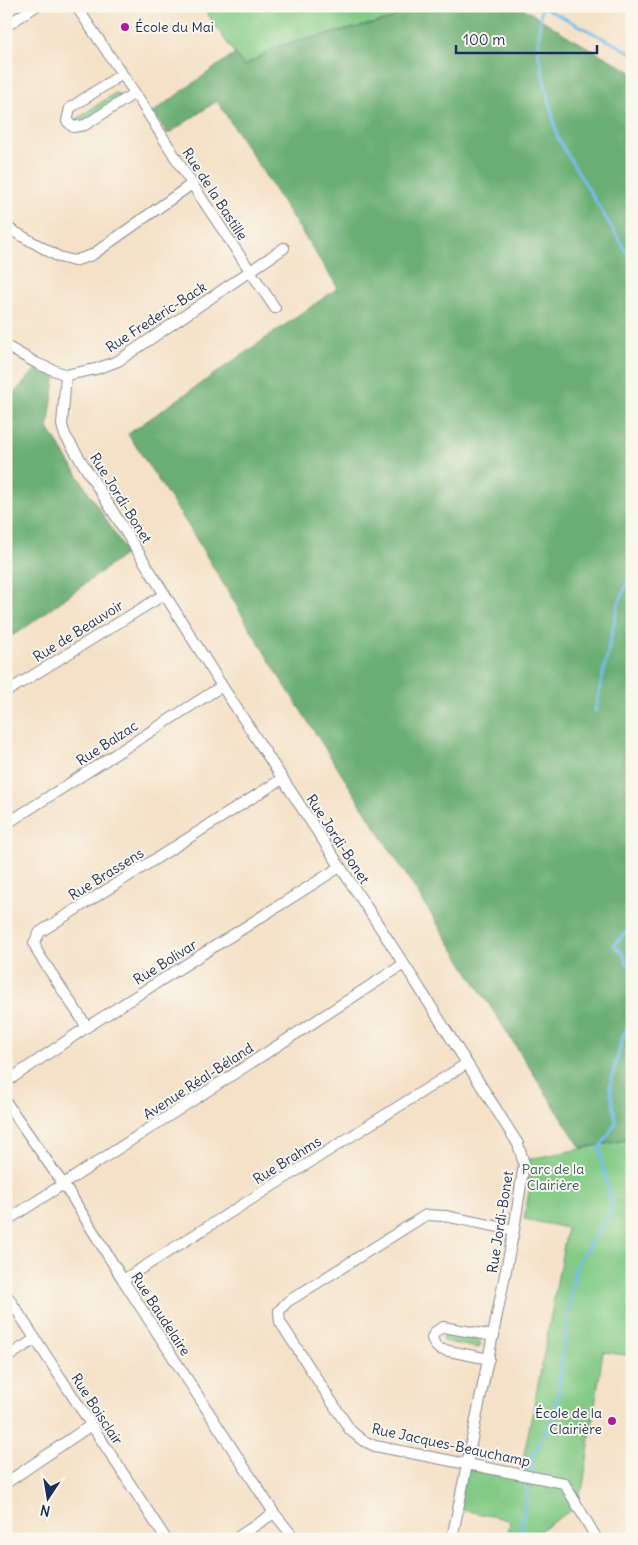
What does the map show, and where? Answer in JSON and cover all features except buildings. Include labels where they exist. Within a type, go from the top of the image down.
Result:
[{"type":"street","points":[[6,26],[36,6]]},
{"type":"street","name":"Rue de la Bastille","points":[[76,6],[275,308]]},
{"type":"street","points":[[122,74],[70,108],[67,121],[73,127],[85,125],[135,93]]},
{"type":"street","points":[[6,227],[59,257],[74,262],[92,255],[192,184]]},
{"type":"street","name":"Rue Frederic-Back","points":[[66,375],[118,361],[284,248]]},
{"type":"street","points":[[6,346],[38,364],[66,375]]},
{"type":"street","name":"Rue Jordi-Bonet","points":[[66,375],[62,425],[65,435],[222,686],[404,964],[518,1144],[524,1164],[514,1230],[452,1539]]},
{"type":"street","name":"Rue de Beauvoir","points":[[6,692],[165,594]]},
{"type":"street","name":"Rue Balzac","points":[[6,824],[222,686]]},
{"type":"street","name":"Rue Brassens","points":[[87,1027],[38,953],[34,942],[40,932],[282,778]]},
{"type":"street","name":"Rue Bolivar","points":[[6,1082],[87,1027],[340,867]]},
{"type":"street","name":"Avenue Réal-Béland","points":[[6,1221],[404,964]]},
{"type":"street","name":"Rue Brahms","points":[[123,1280],[466,1064]]},
{"type":"street","name":"Rue Baudelaire","points":[[6,1102],[62,1184],[274,1513],[295,1539]]},
{"type":"street","name":"Rue Jacques-Beauchamp","points":[[514,1230],[434,1214],[426,1215],[287,1302],[279,1311],[280,1322],[350,1430],[362,1440],[375,1446],[564,1482],[597,1539]]},
{"type":"street","name":"Rue Boisclair","points":[[6,1294],[166,1539]]},
{"type":"street","points":[[489,1359],[439,1349],[432,1338],[435,1332],[443,1327],[494,1336]]},
{"type":"street","points":[[6,1358],[35,1339]]},
{"type":"street","points":[[6,1484],[91,1425]]},
{"type":"street","points":[[235,1539],[274,1513]]},
{"type":"green space","points":[[202,6],[403,6],[392,19],[278,46],[243,66]]},
{"type":"green space","points":[[403,6],[520,6],[571,38],[632,72],[632,1139],[581,1148],[280,678],[189,527],[128,434],[338,288],[217,101],[168,134],[152,113],[235,53],[244,66],[278,46],[392,19]]},
{"type":"green space","points":[[115,93],[119,94],[119,100],[78,128],[74,121]]},
{"type":"green space","points":[[35,370],[56,374],[48,428],[127,553],[22,630],[6,639],[6,402]]},
{"type":"green space","name":"Parc de la Clairière","points":[[632,1139],[632,1356],[603,1352],[583,1486],[573,1509],[530,1537],[531,1539],[507,1539],[510,1520],[458,1509],[467,1464],[520,1474],[567,1228],[524,1219],[530,1187],[529,1159]]},
{"type":"green space","points":[[446,1333],[478,1340],[480,1347],[443,1341],[442,1337]]},
{"type":"waterway","points":[[632,53],[541,6],[538,53],[558,139],[632,261]]},
{"type":"waterway","points":[[595,711],[618,605],[632,571]]},
{"type":"waterway","points":[[632,926],[614,945],[623,954],[627,963],[632,966]]},
{"type":"waterway","points":[[519,1539],[533,1454],[555,1415],[575,1268],[612,1208],[599,1149],[616,1123],[610,1085],[623,1036],[632,1020]]},
{"type":"place","name":"École du Mai","points":[[125,27]]},
{"type":"place","name":"École de la Clairière","points":[[612,1421]]}]
